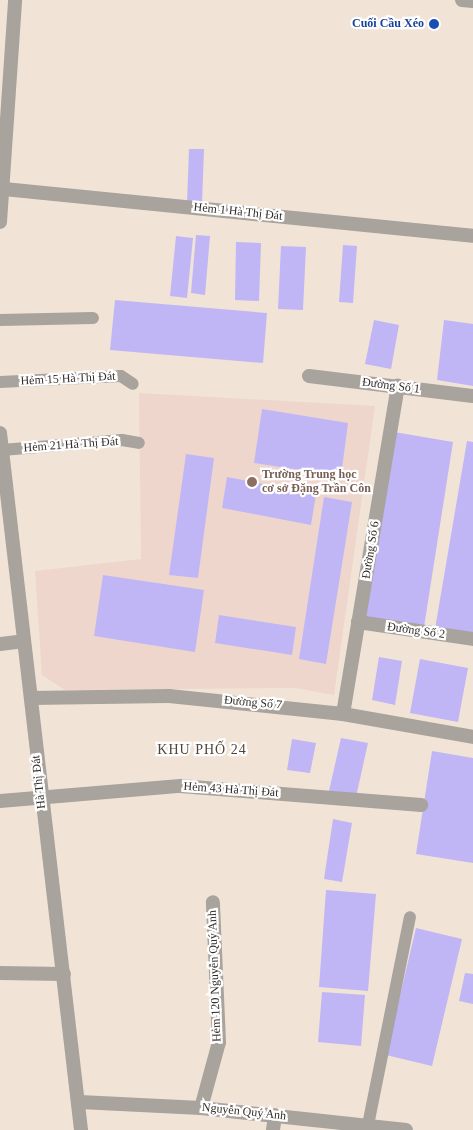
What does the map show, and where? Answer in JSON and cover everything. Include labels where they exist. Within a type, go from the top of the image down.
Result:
[{"type":"street","points":[[0,222],[4,189],[3,140],[14,0]]},
{"type":"street","points":[[462,0],[473,1]]},
{"type":"street","name":"Hẻm 1 Hà Thị Đát","points":[[4,189],[473,236]]},
{"type":"street","name":"Đường Số 1","points":[[309,376],[473,396]]},
{"type":"street","name":"Đường Số 6","points":[[343,714],[398,386]]},
{"type":"street","name":"Hà Thị Đát","points":[[0,433],[31,698],[40,798],[80,1102],[81,1130]]},
{"type":"street","name":"Đường Số 2","points":[[358,622],[473,639]]},
{"type":"street","points":[[0,644],[24,641]]},
{"type":"street","name":"Đường Số 7","points":[[31,698],[169,696],[343,714],[473,737]]},
{"type":"street","name":"Hẻm 43 Hà Thị Đát","points":[[0,801],[180,786],[421,805]]},
{"type":"street","name":"Hẻm 120 Nguyễn Quý Anh","points":[[201,1108],[219,1042],[213,902]]},
{"type":"street","points":[[0,973],[64,974]]},
{"type":"street","name":"Nguyễn Quý Anh","points":[[80,1102],[201,1108],[406,1130]]},
{"type":"street","points":[[273,1130],[275,1115]]},
{"type":"lane","points":[[0,320],[93,318]]},
{"type":"lane","name":"Hẻm 15 Hà Thị Đát","points":[[0,382],[121,376],[133,384]]},
{"type":"lane","name":"Hẻm 21 Hà Thị Đát","points":[[2,450],[122,440],[139,443]]},
{"type":"lane","points":[[368,1125],[410,917]]},
{"type":"shaded area","name":"Trường Trung học cơ sở Đặng Trần Côn","points":[[139,393],[375,406],[334,695],[295,688],[65,690],[42,675],[35,571],[141,559]]},
{"type":"building","points":[[189,149],[204,149],[202,204],[187,203]]},
{"type":"building","points":[[196,235],[210,236],[205,295],[191,293]]},
{"type":"building","points":[[176,236],[193,238],[187,298],[170,296]]},
{"type":"building","points":[[236,242],[261,243],[259,301],[235,300]]},
{"type":"building","points":[[343,245],[357,246],[353,303],[339,302]]},
{"type":"building","points":[[281,246],[306,247],[303,310],[278,309]]},
{"type":"building","points":[[115,300],[267,313],[263,363],[110,350]]},
{"type":"building","points":[[374,320],[399,325],[391,369],[365,364]]},
{"type":"building","points":[[444,320],[473,324],[473,386],[437,380]]},
{"type":"building","points":[[262,409],[348,423],[341,476],[254,463]]},
{"type":"building","points":[[394,432],[453,442],[424,627],[365,618]]},
{"type":"building","points":[[467,441],[473,442],[473,636],[435,629]]},
{"type":"building","points":[[186,454],[214,458],[198,578],[169,575]]},
{"type":"building","points":[[227,477],[316,494],[311,525],[222,508]]},
{"type":"building","points":[[324,497],[352,502],[326,664],[299,659]]},
{"type":"building","points":[[103,575],[204,590],[195,652],[94,636]]},
{"type":"building","points":[[219,615],[296,627],[292,655],[215,643]]},
{"type":"building","points":[[379,657],[402,661],[395,705],[372,700]]},
{"type":"building","points":[[420,659],[468,668],[458,722],[410,713]]},
{"type":"building","points":[[341,738],[368,743],[356,797],[329,791]]},
{"type":"building","points":[[292,739],[316,743],[310,773],[287,770]]},
{"type":"building","points":[[432,751],[473,758],[473,863],[416,854]]},
{"type":"building","points":[[333,819],[352,823],[342,882],[324,879]]},
{"type":"building","points":[[326,890],[376,894],[368,991],[319,987]]},
{"type":"building","points":[[416,928],[462,939],[432,1066],[386,1055]]},
{"type":"building","points":[[465,973],[473,974],[473,1004],[459,1001]]},
{"type":"building","points":[[322,992],[365,995],[361,1046],[318,1042]]},
{"type":"place","name":"Cuối Cầu Xéo","points":[[434,24]]},
{"type":"place","name":"Trường Trung học cơ sở Đặng Trần Côn","points":[[252,482]]},
{"type":"district","name":"KHU PHỐ 24","points":[[202,750]]}]
